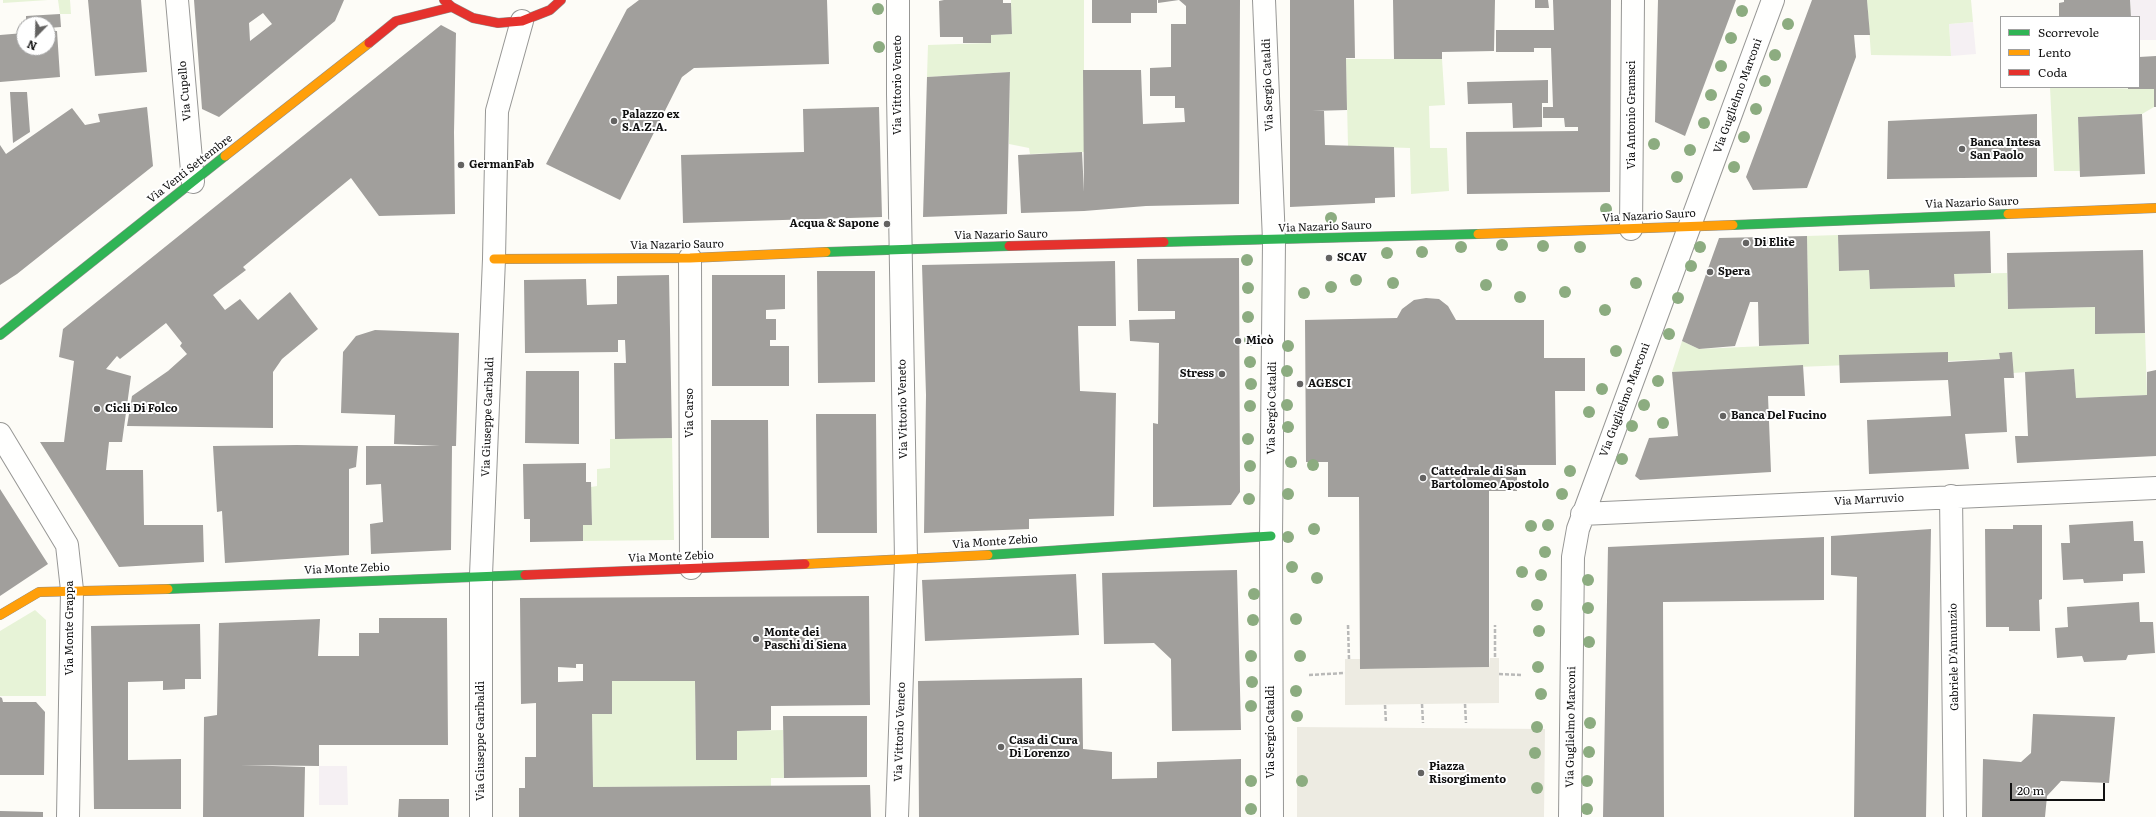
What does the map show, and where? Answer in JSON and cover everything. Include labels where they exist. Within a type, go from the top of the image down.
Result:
[{"type":"street","name":"Via Cupello","points":[[177,0],[193,182]]},
{"type":"street","points":[[444,0],[452,7],[474,18],[498,23],[522,21],[550,10],[561,0]]},
{"type":"street","name":"Via Vittorio Veneto","points":[[897,817],[906,560],[900,249],[898,0]]},
{"type":"street","name":"Via Sergio Cataldi","points":[[1264,0],[1274,241],[1271,536],[1272,817]]},
{"type":"street","name":"Via Antonio Gramsci","points":[[1631,230],[1632,0]]},
{"type":"street","name":"Via Guglielmo Marconi","points":[[1570,817],[1573,557],[1582,514],[1773,0]]},
{"type":"street","points":[[396,21],[401,7]]},
{"type":"street","name":"Via Venti Settembre","points":[[0,335],[396,21],[452,7]]},
{"type":"street","name":"Via Giuseppe Garibaldi","points":[[481,817],[481,576],[494,259],[497,111],[522,21]]},
{"type":"street","name":"Via Nazario Sauro","points":[[494,259],[690,258],[900,249],[1274,241],[1631,230],[1690,226],[2156,208]]},
{"type":"street","name":"Via Carso","points":[[690,258],[691,568]]},
{"type":"street","name":"Via Monte Grappa","points":[[0,434],[67,545],[72,590],[68,817]]},
{"type":"street","name":"Via Marruvio","points":[[1582,514],[1951,496],[2156,488]]},
{"type":"street","name":"Gabriele D'Annunzio","points":[[1951,496],[1955,817]]},
{"type":"street","name":"Via Monte Zebio","points":[[0,615],[39,592],[72,590],[130,590],[906,560],[1271,536]]},
{"type":"path","points":[[1348,625],[1349,659]]},
{"type":"path","points":[[1495,625],[1495,658]]},
{"type":"path","points":[[1309,675],[1345,673]]},
{"type":"path","points":[[1499,674],[1521,675]]},
{"type":"path","points":[[1422,704],[1423,723]]},
{"type":"path","points":[[1465,704],[1466,723]]},
{"type":"path","points":[[1385,705],[1386,723]]},
{"type":"shaded area","points":[[2130,0],[2156,0],[2156,40],[2140,40],[2140,16],[2131,16]]},
{"type":"shaded area","points":[[1973,22],[1976,54],[1951,56],[1949,24]]},
{"type":"shaded area","points":[[1490,658],[1499,658],[1499,703],[1345,705],[1345,659],[1360,659],[1360,669],[1489,667]]},
{"type":"shaded area","name":"Piazza Risorgimento","points":[[1297,727],[1545,729],[1544,817],[1297,817]]},
{"type":"shaded area","points":[[319,766],[347,766],[348,805],[319,805]]},
{"type":"green space","points":[[3,0],[48,0],[3,3]]},
{"type":"green space","points":[[58,0],[70,0],[71,14],[60,14]]},
{"type":"green space","points":[[1011,0],[1084,0],[1084,152],[1030,154],[1029,148],[1009,144],[1010,72],[927,77],[928,45],[990,43],[991,35],[1012,34]]},
{"type":"green space","points":[[1867,0],[1971,0],[1973,22],[1949,24],[1951,56],[1871,55]]},
{"type":"green space","points":[[1346,59],[1442,59],[1445,105],[1429,106],[1430,148],[1447,148],[1449,191],[1411,194],[1410,148],[1348,146]]},
{"type":"green space","points":[[2050,88],[2154,89],[2154,107],[2142,114],[2078,117],[2080,171],[2054,171]]},
{"type":"green space","points":[[1838,235],[1839,271],[1869,270],[1870,289],[1955,287],[1954,274],[2007,273],[2008,309],[2095,307],[2095,334],[2145,333],[2147,395],[2076,398],[2074,369],[2013,373],[2012,352],[1999,353],[2000,359],[1672,372],[1682,341],[1699,349],[1809,344],[1807,236]]},
{"type":"green space","points":[[672,438],[674,540],[583,541],[583,525],[592,525],[591,487],[597,486],[597,469],[610,468],[610,439]]},
{"type":"green space","points":[[35,610],[46,620],[46,696],[0,696],[0,631]]},
{"type":"green space","points":[[612,681],[695,681],[696,760],[737,760],[737,731],[783,730],[784,778],[771,778],[771,786],[593,787],[592,714],[612,714]]},
{"type":"building","points":[[88,0],[141,0],[147,72],[95,76]]},
{"type":"building","points":[[194,0],[344,0],[335,21],[219,117],[202,109]],"holes":[[[263,13],[272,24],[250,41],[249,23]]]},
{"type":"building","name":"Palazzo ex S.A.Z.A.","points":[[639,0],[827,0],[829,64],[694,68],[682,77],[620,200],[546,164],[627,9]]},
{"type":"building","points":[[1003,0],[1003,3],[1011,3],[1012,34],[991,35],[991,43],[963,43],[963,37],[940,37],[939,1]]},
{"type":"building","points":[[1092,0],[1157,0],[1157,13],[1131,13],[1131,23],[1092,23]]},
{"type":"building","points":[[1158,0],[1179,0],[1158,3]]},
{"type":"building","points":[[1179,0],[1240,0],[1239,204],[1146,206],[1084,211],[1021,213],[1018,155],[1082,152],[1084,192],[1083,70],[1141,70],[1143,124],[1185,122],[1184,108],[1175,108],[1175,96],[1150,96],[1150,68],[1171,67],[1171,24],[1186,24],[1186,6]]},
{"type":"building","points":[[1290,0],[1354,0],[1355,58],[1346,58],[1347,110],[1312,111],[1324,111],[1325,145],[1394,147],[1395,197],[1375,198],[1375,203],[1290,207]]},
{"type":"building","points":[[1393,0],[1495,0],[1494,51],[1442,52],[1442,59],[1394,59]]},
{"type":"building","points":[[1535,0],[1548,0],[1549,8],[1535,8]]},
{"type":"building","points":[[1553,0],[1611,0],[1610,192],[1467,194],[1466,132],[1578,131],[1578,127],[1565,127],[1564,118],[1543,118],[1543,107],[1553,107],[1551,48],[1534,48],[1534,52],[1496,52],[1496,30],[1554,30]]},
{"type":"building","points":[[1658,0],[1736,0],[1685,136],[1655,122]]},
{"type":"building","points":[[1812,0],[1867,0],[1870,35],[1854,35],[1856,57],[1807,188],[1753,190],[1746,177]]},
{"type":"building","points":[[2064,0],[2130,0],[2131,16],[2059,16],[2059,3],[2064,2]]},
{"type":"building","points":[[60,14],[61,27],[56,27],[56,16],[26,16]]},
{"type":"building","points":[[441,25],[456,33],[454,132],[455,214],[379,216],[351,178],[243,267],[246,270],[213,295],[225,310],[240,299],[258,320],[290,292],[318,329],[282,359],[273,372],[273,428],[127,426],[132,396],[168,371],[187,354],[180,346],[182,343],[166,323],[120,359],[117,356],[106,369],[131,376],[122,442],[109,442],[106,470],[143,470],[144,525],[203,525],[204,562],[119,567],[40,442],[64,442],[74,361],[59,357],[63,329]]},
{"type":"building","points":[[57,31],[60,77],[0,82],[0,35],[16,34],[16,56],[56,56]]},
{"type":"building","points":[[2156,56],[2156,107],[2154,107],[2154,89],[2128,89],[2140,88],[2140,57]]},
{"type":"building","points":[[1010,72],[1007,214],[923,217],[927,77]]},
{"type":"building","points":[[1548,80],[1548,103],[1542,103],[1542,127],[1513,128],[1512,103],[1468,104],[1467,82]]},
{"type":"building","points":[[10,92],[27,92],[30,132],[13,143]]},
{"type":"building","points":[[147,107],[153,166],[17,274],[0,285],[0,145],[6,154],[72,108],[85,125],[100,122],[98,114]]},
{"type":"building","points":[[879,107],[882,217],[683,223],[681,155],[804,152],[803,109]]},
{"type":"building","name":"Banca Intesa San Paolo","points":[[2037,114],[2037,177],[1887,179],[1888,121]]},
{"type":"building","points":[[2142,114],[2145,174],[2080,177],[2078,117]]},
{"type":"building","points":[[1990,231],[1991,273],[1954,274],[1955,287],[1870,289],[1869,270],[1839,271],[1838,235]]},
{"type":"building","points":[[1807,236],[1809,344],[1759,346],[1758,302],[1750,302],[1735,346],[1699,349],[1682,341],[1719,238]]},
{"type":"building","points":[[2143,250],[2145,333],[2095,334],[2095,307],[2008,309],[2007,253]]},
{"type":"building","points":[[1239,258],[1240,492],[1231,505],[1153,507],[1153,423],[1158,424],[1159,343],[1130,341],[1129,320],[1175,319],[1175,311],[1138,311],[1137,259]]},
{"type":"building","points":[[1115,261],[1116,326],[1078,326],[1080,391],[1116,393],[1114,516],[1029,519],[1029,529],[924,533],[926,395],[922,265]]},
{"type":"building","points":[[817,271],[875,271],[875,382],[818,383]]},
{"type":"building","points":[[669,275],[672,438],[615,439],[614,363],[626,363],[625,340],[618,340],[618,352],[525,353],[524,280],[586,279],[587,305],[617,304],[617,276]]},
{"type":"building","points":[[712,275],[785,275],[785,309],[766,310],[766,319],[776,319],[776,340],[770,340],[770,346],[789,346],[789,386],[712,386]]},
{"type":"building","name":"Cattedrale di San Bartolomeo Apostolo","points":[[1426,298],[1439,299],[1448,306],[1456,320],[1544,320],[1544,358],[1585,358],[1585,391],[1555,391],[1556,465],[1517,465],[1517,491],[1489,491],[1489,667],[1360,669],[1359,497],[1328,497],[1328,462],[1306,462],[1305,320],[1397,318],[1402,309],[1414,300]]},
{"type":"building","points":[[375,330],[459,333],[456,446],[452,446],[451,550],[371,554],[370,524],[383,522],[381,484],[366,485],[366,446],[440,446],[394,444],[395,415],[341,413],[343,352],[356,336]]},
{"type":"building","points":[[1948,352],[1948,362],[2000,359],[1999,353],[2012,352],[2014,378],[2004,378],[2007,432],[1965,434],[1969,469],[1869,474],[1867,420],[1951,416],[1948,380],[1840,383],[1839,355]]},
{"type":"building","name":"Banca Del Fucino","points":[[1803,365],[1805,396],[1768,396],[1771,472],[1640,480],[1635,476],[1649,438],[1678,436],[1672,372]]},
{"type":"building","points":[[2074,369],[2076,398],[2147,395],[2147,372],[2156,370],[2156,456],[2017,463],[2015,436],[2028,436],[2025,372]]},
{"type":"building","points":[[526,371],[579,371],[579,444],[525,443]]},
{"type":"building","points":[[816,414],[876,414],[877,533],[817,533]]},
{"type":"building","points":[[711,420],[768,420],[769,538],[711,538]]},
{"type":"building","points":[[213,446],[358,446],[356,467],[349,469],[349,555],[225,563],[222,511],[217,512]]},
{"type":"building","points":[[586,463],[586,482],[591,482],[592,525],[583,525],[583,541],[530,542],[530,519],[524,519],[523,464]]},
{"type":"building","points":[[0,489],[48,564],[0,596]]},
{"type":"building","points":[[2133,521],[2134,541],[2143,541],[2145,573],[2123,574],[2123,581],[2084,583],[2083,579],[2063,580],[2061,543],[2070,543],[2069,525]]},
{"type":"building","points":[[2013,525],[2042,525],[2042,599],[2039,600],[2040,631],[2009,631],[2009,627],[1986,627],[1985,529],[2013,529]]},
{"type":"building","points":[[1931,529],[1926,817],[1854,817],[1857,577],[1831,575],[1831,536]]},
{"type":"building","points":[[1824,537],[1824,600],[1663,602],[1664,817],[1603,817],[1608,547]]},
{"type":"building","points":[[1237,570],[1241,730],[1172,731],[1171,659],[1154,643],[1104,644],[1102,573]]},
{"type":"building","points":[[1076,574],[1079,635],[925,641],[922,580]]},
{"type":"building","points":[[869,596],[870,705],[771,706],[771,730],[737,731],[737,760],[696,760],[695,681],[612,681],[612,714],[592,714],[593,787],[870,785],[871,817],[519,817],[519,788],[525,788],[525,757],[536,757],[536,703],[521,704],[520,598]],"holes":[[[576,664],[583,664],[583,681],[558,682],[558,667],[576,668]]]},
{"type":"building","points":[[2139,602],[2140,622],[2153,622],[2155,653],[2128,655],[2126,660],[2084,662],[2082,656],[2057,658],[2055,628],[2068,627],[2067,607]]},
{"type":"building","points":[[379,618],[447,618],[448,745],[319,745],[319,766],[240,765],[305,767],[304,817],[203,817],[204,717],[217,715],[219,623],[320,619],[318,656],[359,656],[359,633],[379,633]]},
{"type":"building","points":[[200,624],[201,679],[185,679],[185,689],[163,690],[163,681],[128,682],[128,760],[181,759],[181,809],[94,809],[91,626]]},
{"type":"building","name":"Casa di Cura Di Lorenzo","points":[[1082,678],[1083,749],[1112,752],[1112,779],[1157,778],[1157,762],[1241,759],[1241,817],[919,817],[918,681]]},
{"type":"building","points":[[0,697],[2,698],[3,702],[36,702],[45,712],[44,775],[0,775]]},
{"type":"building","points":[[2033,714],[2115,717],[2109,783],[2061,781],[2047,796],[2045,817],[1982,817],[1983,759],[2021,762],[2031,753]]},
{"type":"building","points":[[783,716],[867,716],[867,777],[784,778]]},
{"type":"building","points":[[399,799],[449,799],[449,817],[398,817]]},
{"type":"building","points":[[0,811],[43,812],[43,817],[0,817]]},
{"type":"traffic: fast","points":[[0,335],[225,156]]},
{"type":"traffic: fast","points":[[1733,225],[2008,214]]},
{"type":"traffic: fast","points":[[1164,242],[1478,234]]},
{"type":"traffic: fast","points":[[826,252],[1009,246]]},
{"type":"traffic: fast","points":[[988,555],[1271,536]]},
{"type":"traffic: fast","points":[[168,589],[525,575]]},
{"type":"traffic: slow","points":[[225,156],[369,43]]},
{"type":"traffic: slow","points":[[2008,214],[2156,208]]},
{"type":"traffic: slow","points":[[1478,234],[1733,225]]},
{"type":"traffic: slow","points":[[494,259],[690,258],[826,252]]},
{"type":"traffic: slow","points":[[805,564],[988,555]]},
{"type":"traffic: slow","points":[[0,615],[39,592],[168,589]]},
{"type":"traffic: jam","points":[[444,0],[452,7],[473,18],[498,23],[522,21],[550,10],[561,0]]},
{"type":"traffic: jam","points":[[369,43],[396,21],[452,7]]},
{"type":"traffic: jam","points":[[1009,246],[1164,242]]},
{"type":"traffic: jam","points":[[525,575],[805,564]]},
{"type":"place","name":"Palazzo ex S.A.Z.A.","points":[[614,121]]},
{"type":"place","name":"Banca Intesa San Paolo","points":[[1962,149]]},
{"type":"place","name":"GermanFab","points":[[461,165]]},
{"type":"place","name":"Acqua & Sapone","points":[[887,224]]},
{"type":"place","name":"Di Elite","points":[[1746,243]]},
{"type":"place","name":"SCAV","points":[[1329,258]]},
{"type":"place","name":"Spera","points":[[1710,272]]},
{"type":"place","name":"Micò","points":[[1238,341]]},
{"type":"place","name":"Stress","points":[[1222,374]]},
{"type":"place","name":"AGESCI","points":[[1300,384]]},
{"type":"place","name":"Cicli Di Folco","points":[[97,409]]},
{"type":"place","name":"Banca Del Fucino","points":[[1723,416]]},
{"type":"place","name":"Cattedrale di San Bartolomeo Apostolo","points":[[1423,478]]},
{"type":"place","name":"Monte dei Paschi di Siena","points":[[756,639]]},
{"type":"place","name":"Casa di Cura Di Lorenzo","points":[[1001,747]]},
{"type":"place","name":"Piazza Risorgimento","points":[[1421,773]]}]
